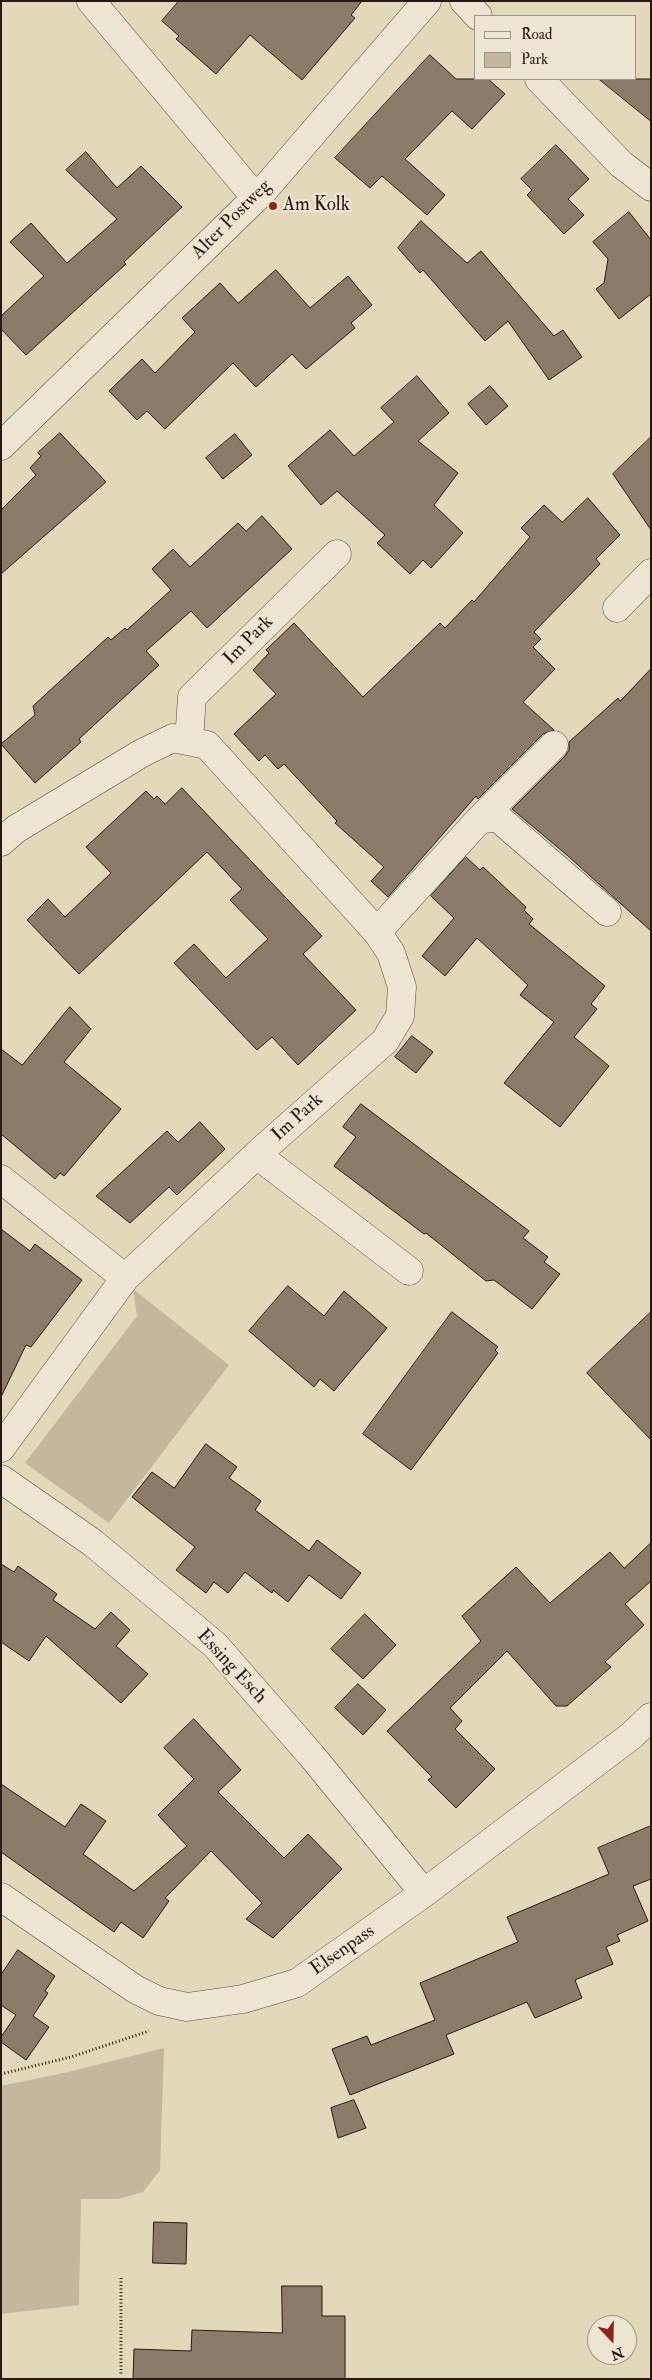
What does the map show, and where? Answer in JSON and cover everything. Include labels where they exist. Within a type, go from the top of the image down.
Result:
[{"type":"street","points":[[91,1],[256,198]]},
{"type":"street","name":"Alter Postweg","points":[[1,446],[256,198],[427,1]]},
{"type":"street","points":[[464,1],[477,15]]},
{"type":"street","points":[[540,80],[621,164],[651,187]]},
{"type":"street","name":"Im Park","points":[[189,741],[192,697],[337,554]]},
{"type":"street","points":[[617,608],[651,573]]},
{"type":"street","name":"Im Park","points":[[1,842],[16,829],[142,753],[173,738],[207,745],[377,932],[391,952],[402,987],[400,1016],[385,1041],[257,1155],[125,1278],[1,1448]]},
{"type":"street","points":[[377,932],[479,820],[554,746]]},
{"type":"street","points":[[479,820],[498,817],[607,912]]},
{"type":"street","points":[[257,1155],[409,1271]]},
{"type":"street","points":[[1,1179],[125,1278]]},
{"type":"street","name":"Essing Esch","points":[[1,1479],[93,1543],[215,1645],[311,1755],[424,1893]]},
{"type":"street","name":"Elsenpass","points":[[1,1897],[134,1989],[159,2001],[187,2007],[242,1999],[297,1983],[424,1893],[631,1736],[651,1717]]},
{"type":"path","points":[[1,2074],[71,2057],[146,2033],[187,2007]]},
{"type":"path","points":[[121,2278],[121,2375]]},
{"type":"green space","points":[[133,1289],[229,1365],[109,1523],[25,1463],[137,1316]]},
{"type":"green space","points":[[164,2048],[160,2170],[143,2192],[118,2199],[81,2199],[79,2305],[1,2314],[1,2086],[68,2072]]},
{"type":"building","points":[[179,1],[362,1],[351,15],[355,18],[302,80],[250,35],[216,74],[176,39],[179,36],[162,21]]},
{"type":"building","points":[[430,55],[456,79],[489,80],[505,94],[472,129],[452,111],[405,159],[445,195],[427,215],[382,176],[370,188],[335,158]]},
{"type":"building","points":[[651,79],[651,121],[600,80]]},
{"type":"building","points":[[556,145],[589,179],[568,199],[584,215],[564,234],[527,195],[532,190],[521,179]]},
{"type":"building","points":[[86,152],[117,188],[141,166],[182,207],[124,262],[126,264],[26,355],[1,329],[1,316],[44,276],[10,242],[31,223],[67,263],[117,219],[66,170]]},
{"type":"building","points":[[629,212],[651,240],[651,294],[619,319],[596,289],[604,283],[608,259],[593,242]]},
{"type":"building","points":[[421,221],[467,263],[481,251],[554,336],[563,330],[582,357],[549,380],[508,321],[485,341],[423,270],[420,273],[398,248]]},
{"type":"building","points":[[276,270],[310,308],[348,276],[372,305],[351,323],[355,328],[306,369],[292,354],[256,387],[233,363],[165,429],[147,411],[137,420],[109,391],[142,359],[155,373],[195,332],[182,318],[220,283],[238,303]]},
{"type":"building","points":[[417,376],[449,413],[418,441],[458,473],[434,505],[463,533],[431,568],[423,560],[410,574],[377,543],[385,535],[337,491],[321,505],[288,466],[330,430],[354,456],[394,422],[381,408]]},
{"type":"building","points":[[490,386],[508,406],[486,425],[468,404]]},
{"type":"building","points":[[60,433],[106,482],[1,574],[1,510],[36,475],[30,468],[41,456],[38,453]]},
{"type":"building","points":[[235,434],[252,455],[223,479],[206,458]]},
{"type":"building","points":[[651,437],[651,530],[613,474]]},
{"type":"building","points":[[588,498],[620,535],[596,559],[600,564],[534,632],[541,639],[533,647],[555,669],[523,702],[554,730],[543,734],[478,799],[476,796],[388,897],[371,881],[384,867],[335,823],[337,821],[284,764],[278,769],[265,755],[259,761],[234,734],[276,694],[253,670],[269,653],[266,650],[294,623],[363,697],[440,623],[445,628],[472,600],[474,602],[530,537],[521,528],[544,505],[562,522]]},
{"type":"building","points":[[262,516],[292,549],[207,628],[191,611],[146,651],[159,665],[79,739],[81,742],[35,783],[1,744],[35,715],[33,706],[108,637],[111,640],[125,628],[127,630],[171,590],[152,569],[173,549],[190,567],[238,523],[246,531]]},
{"type":"building","points":[[651,669],[651,931],[568,856],[512,809],[565,756],[569,750],[569,742],[618,698],[620,701]]},
{"type":"building","points":[[182,788],[322,936],[303,954],[356,1010],[298,1065],[272,1037],[257,1050],[174,963],[194,944],[226,978],[268,939],[230,900],[242,889],[207,852],[79,974],[27,920],[48,899],[65,917],[111,873],[86,847],[146,791],[154,799],[157,796],[165,804]]},
{"type":"building","points":[[466,857],[480,870],[483,867],[526,907],[524,910],[533,919],[529,924],[605,986],[591,1004],[597,1009],[574,1037],[609,1066],[560,1127],[504,1083],[554,1022],[520,995],[528,985],[477,938],[445,976],[422,956],[454,918],[431,896]]},
{"type":"building","points":[[70,1007],[91,1029],[64,1062],[121,1109],[64,1176],[60,1173],[55,1179],[1,1134],[1,1049],[22,1065]]},
{"type":"building","points":[[412,1036],[433,1052],[416,1073],[395,1057]]},
{"type":"building","points":[[361,1104],[529,1231],[523,1238],[548,1257],[544,1262],[560,1274],[532,1309],[494,1280],[486,1281],[426,1233],[424,1234],[334,1166],[356,1137],[343,1127]]},
{"type":"building","points":[[200,1122],[225,1149],[177,1195],[169,1187],[130,1223],[96,1196],[167,1131],[178,1142]]},
{"type":"building","points":[[1,1229],[30,1251],[35,1244],[82,1280],[31,1347],[26,1345],[1,1397]]},
{"type":"building","points":[[288,1286],[324,1316],[344,1291],[387,1328],[334,1391],[320,1379],[314,1387],[249,1331]]},
{"type":"building","points":[[452,1312],[498,1347],[495,1350],[498,1353],[411,1470],[363,1434]]},
{"type":"building","points":[[651,1312],[651,1440],[587,1373]]},
{"type":"building","points":[[206,1444],[237,1467],[229,1478],[261,1501],[255,1510],[309,1551],[317,1540],[361,1573],[341,1599],[309,1575],[288,1602],[273,1590],[272,1593],[245,1572],[228,1593],[214,1582],[206,1593],[176,1570],[195,1547],[132,1497],[152,1472],[174,1488]]},
{"type":"building","points":[[651,1543],[651,1581],[625,1604],[644,1625],[605,1662],[611,1667],[567,1706],[556,1706],[507,1651],[450,1708],[462,1721],[455,1729],[495,1769],[456,1808],[428,1780],[432,1777],[387,1731],[481,1641],[462,1616],[516,1567],[550,1603],[610,1552],[624,1568]]},
{"type":"building","points":[[1,1564],[14,1572],[18,1566],[57,1594],[53,1600],[95,1629],[111,1612],[130,1630],[116,1646],[148,1674],[121,1703],[46,1636],[29,1661],[1,1642]]},
{"type":"building","points":[[365,1614],[396,1645],[363,1679],[331,1649]]},
{"type":"building","points":[[358,1684],[386,1710],[363,1735],[335,1708]]},
{"type":"building","points":[[194,1719],[241,1770],[218,1792],[284,1858],[308,1834],[342,1869],[273,1938],[246,1919],[262,1903],[211,1851],[165,1898],[169,1901],[143,1938],[121,1922],[114,1932],[1,1852],[1,1784],[65,1827],[81,1804],[106,1821],[83,1854],[134,1891],[187,1846],[158,1815],[194,1779],[164,1748]]},
{"type":"building","points":[[651,1826],[651,1879],[633,1886],[648,1921],[617,1935],[620,1941],[606,1947],[613,1964],[575,1980],[582,1998],[535,2018],[527,2002],[446,2035],[454,2054],[350,2095],[332,2049],[367,2036],[371,2045],[435,2020],[420,1983],[518,1942],[507,1917],[609,1874],[598,1848]]},
{"type":"building","points":[[18,1950],[55,1976],[45,1991],[48,1993],[33,2016],[49,2027],[26,2060],[1,2042],[1,2037],[16,2015],[1,2005],[1,1975]]},
{"type":"building","points":[[354,2100],[366,2128],[338,2138],[331,2108]]},
{"type":"building","points":[[154,2222],[187,2223],[186,2264],[153,2263]]},
{"type":"building","points":[[282,2286],[322,2286],[322,2316],[345,2316],[345,2379],[133,2379],[134,2349],[191,2351],[192,2330],[282,2333]]},
{"type":"place","name":"Am Kolk","points":[[273,206]]}]
